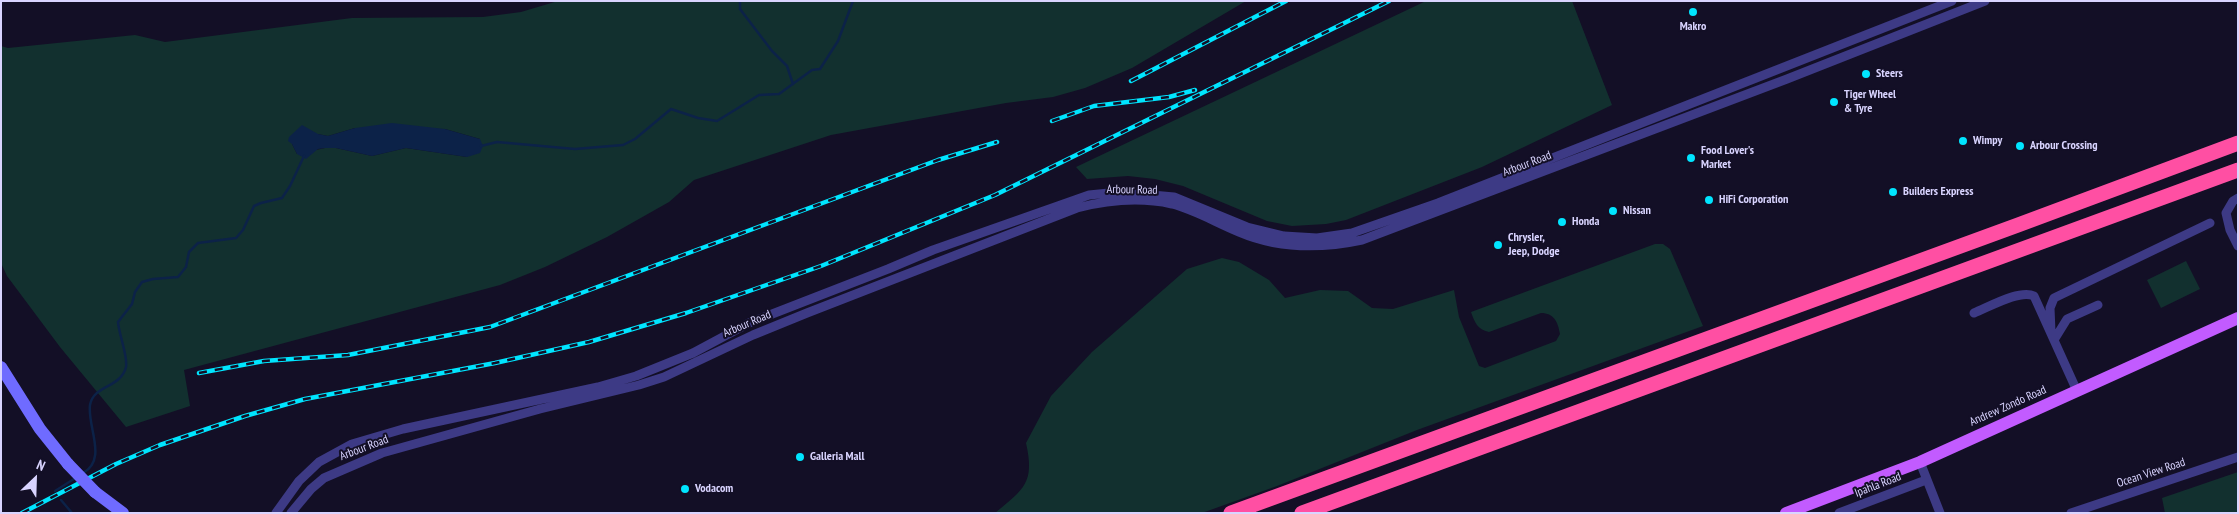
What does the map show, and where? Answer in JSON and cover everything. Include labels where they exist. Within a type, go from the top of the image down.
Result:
[{"type":"highway","points":[[1231,513],[2238,143]]},
{"type":"highway","points":[[1302,513],[2238,170]]},
{"type":"main road","name":"Andrew Zondo Road","points":[[1786,513],[1920,462],[2238,318]]},
{"type":"main road","points":[[1,367],[40,430],[68,464],[96,492],[123,513]]},
{"type":"street","name":"Arbour Road","points":[[291,513],[311,489],[324,478],[382,453],[540,410],[599,391],[693,353],[749,323],[933,250],[1089,195],[1119,192],[1174,197],[1247,227],[1284,236],[1317,238],[1352,233],[1438,203],[1952,1]]},
{"type":"street","name":"Arbour Road","points":[[276,513],[299,481],[319,462],[352,444],[403,429],[664,377],[753,335],[807,313],[993,242],[1050,217],[1100,202],[1147,201],[1173,204],[1240,233],[1284,245],[1336,246],[1362,240],[1787,79],[1985,1]]},
{"type":"street","points":[[2238,198],[2233,201],[2226,213],[2230,230],[2238,246]]},
{"type":"street","points":[[2052,336],[2050,308],[2054,298],[2210,223]]},
{"type":"street","points":[[1974,313],[2018,295],[2031,294],[2036,299],[2077,390]]},
{"type":"street","points":[[2052,336],[2067,320],[2098,305]]},
{"type":"street","name":"Ocean View Road","points":[[2071,513],[2238,457]]},
{"type":"street","points":[[1920,462],[1940,513]]},
{"type":"street","name":"Ipahla Road","points":[[1839,513],[1926,480]]},
{"type":"green space","points":[[558,1],[1246,1],[1132,68],[1085,88],[1053,97],[1006,103],[831,135],[694,180],[669,202],[607,237],[545,267],[500,285],[184,370],[190,406],[126,427],[60,347],[7,276],[1,263],[1,46],[8,48],[135,35],[165,42],[352,18],[483,17],[521,12]],"holes":[[[355,128],[445,129],[480,139],[467,157],[406,148],[372,156],[336,148],[325,148],[297,154],[292,144],[318,134],[328,136]]]},
{"type":"green space","points":[[1426,1],[1572,1],[1612,105],[1482,167],[1346,220],[1326,224],[1292,226],[1267,221],[1183,186],[1155,179],[1128,176],[1087,179],[1076,167]]},
{"type":"green space","points":[[1655,244],[1663,244],[1670,249],[1703,326],[1417,430],[1277,486],[1202,513],[995,513],[1013,498],[1025,484],[1029,467],[1026,443],[1051,396],[1092,352],[1187,269],[1222,258],[1239,262],[1269,280],[1285,298],[1320,290],[1348,291],[1372,308],[1393,309],[1454,290],[1459,317],[1479,366],[1485,368],[1556,341],[1560,334],[1557,322],[1552,316],[1541,313],[1489,332],[1477,325],[1471,312]]},
{"type":"green space","points":[[2186,261],[2200,289],[2161,308],[2147,280]]},
{"type":"green space","points":[[2238,472],[2238,513],[2165,513],[2162,498]]},
{"type":"water","points":[[392,123],[445,129],[480,139],[483,146],[480,153],[467,157],[406,148],[372,156],[336,148],[325,148],[318,149],[306,159],[297,154],[292,144],[288,141],[289,137],[302,125],[318,134],[328,136],[355,128]]},
{"type":"waterway","points":[[740,1],[740,9],[772,51],[787,66],[793,84]]},
{"type":"waterway","points":[[481,146],[497,142],[575,149],[623,145],[635,139],[671,109],[698,118],[717,121],[759,95],[779,94],[812,70],[820,69],[838,41],[853,1]]},
{"type":"waterway","points":[[83,473],[94,460],[95,442],[90,414],[92,398],[119,379],[126,367],[126,357],[118,322],[132,304],[135,292],[142,282],[178,277],[186,267],[189,252],[198,243],[236,238],[243,230],[254,206],[282,198],[290,186],[304,156]]},
{"type":"waterway","points":[[55,491],[77,477]]},
{"type":"waterway","points":[[61,500],[72,513]]},
{"type":"railway","points":[[1131,81],[1286,1]]},
{"type":"railway","points":[[22,513],[116,464],[160,445],[245,416],[305,399],[495,363],[589,342],[686,313],[821,266],[995,195],[1389,1]]},
{"type":"railway","points":[[1052,121],[1094,106],[1169,97],[1195,90]]},
{"type":"railway","points":[[199,373],[264,361],[348,355],[490,327],[938,160],[997,142]]},
{"type":"place","name":"Makro","points":[[1693,12]]},
{"type":"place","name":"Steers","points":[[1866,74]]},
{"type":"place","name":"Tiger Wheel & Tyre","points":[[1834,102]]},
{"type":"place","name":"Wimpy","points":[[1963,141]]},
{"type":"place","name":"Arbour Crossing","points":[[2020,146]]},
{"type":"place","name":"Food Lover's Market","points":[[1691,158]]},
{"type":"place","name":"Builders Express","points":[[1893,192]]},
{"type":"place","name":"HiFi Corporation","points":[[1709,200]]},
{"type":"place","name":"Nissan","points":[[1613,211]]},
{"type":"place","name":"Honda","points":[[1562,222]]},
{"type":"place","name":"Chrysler, Jeep, Dodge","points":[[1498,245]]},
{"type":"place","name":"Galleria Mall","points":[[800,457]]},
{"type":"place","name":"Vodacom","points":[[685,489]]}]
